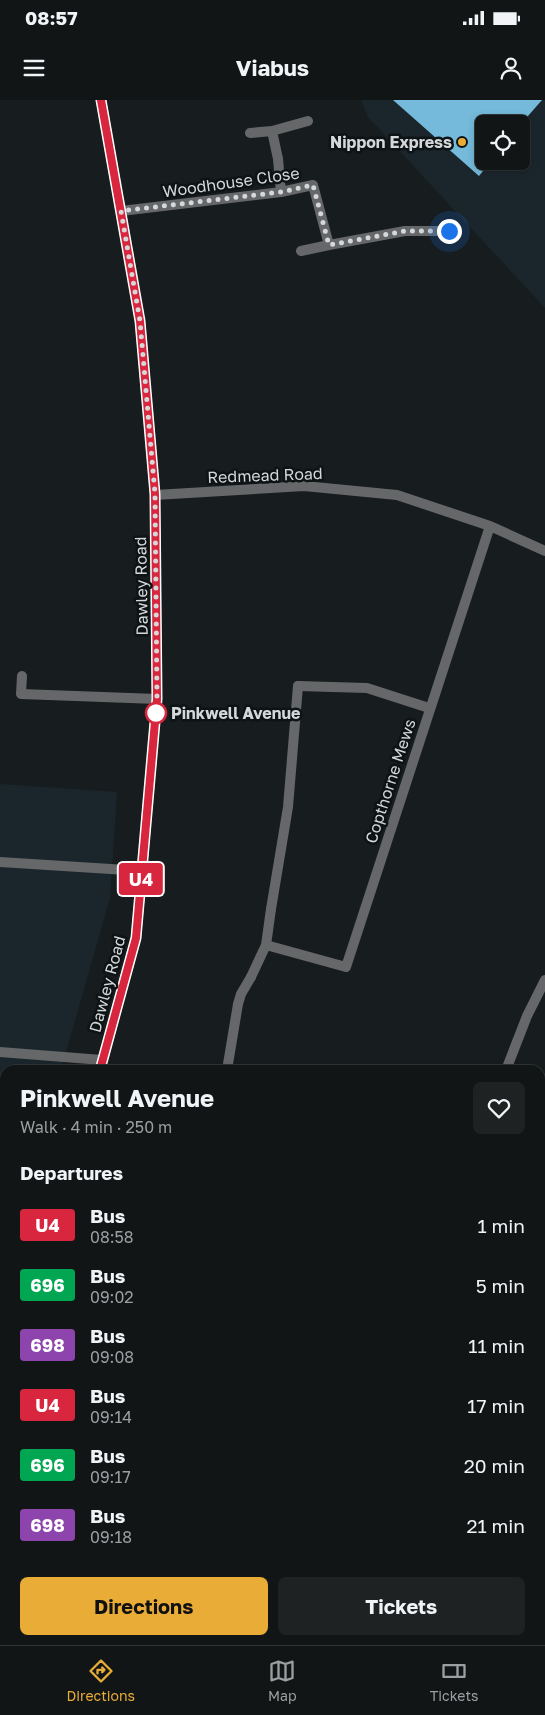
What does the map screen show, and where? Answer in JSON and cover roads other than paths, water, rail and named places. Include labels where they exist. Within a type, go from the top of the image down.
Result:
[{"type":"street","name":"Dawley Road","points":[[101,100],[140,321],[155,494],[157,699],[136,938],[101,1065]]},
{"type":"street","points":[[250,133],[272,131],[308,121]]},
{"type":"street","points":[[272,131],[278,159],[281,192]]},
{"type":"street","name":"Woodhouse Close","points":[[121,211],[281,192],[313,185],[329,245]]},
{"type":"street","points":[[302,250],[405,231],[449,231]]},
{"type":"street","name":"Redmead Road","points":[[155,494],[304,486],[397,494],[490,526],[545,551]]},
{"type":"street","name":"Copthorne Mews","points":[[266,944],[346,967],[490,526]]},
{"type":"street","points":[[22,676],[21,694],[157,699]]},
{"type":"street","points":[[228,1065],[241,994],[251,978],[266,944],[288,807],[298,686],[367,688],[429,708]]},
{"type":"street","points":[[0,862],[142,871]]},
{"type":"street","points":[[508,1065],[527,1016],[545,980]]},
{"type":"street","points":[[0,1052],[101,1065]]},
{"type":"place","name":"Nippon Express","points":[[462,142]]},
{"type":"place","name":"Pinkwell Avenue","points":[[156,713]]}]
